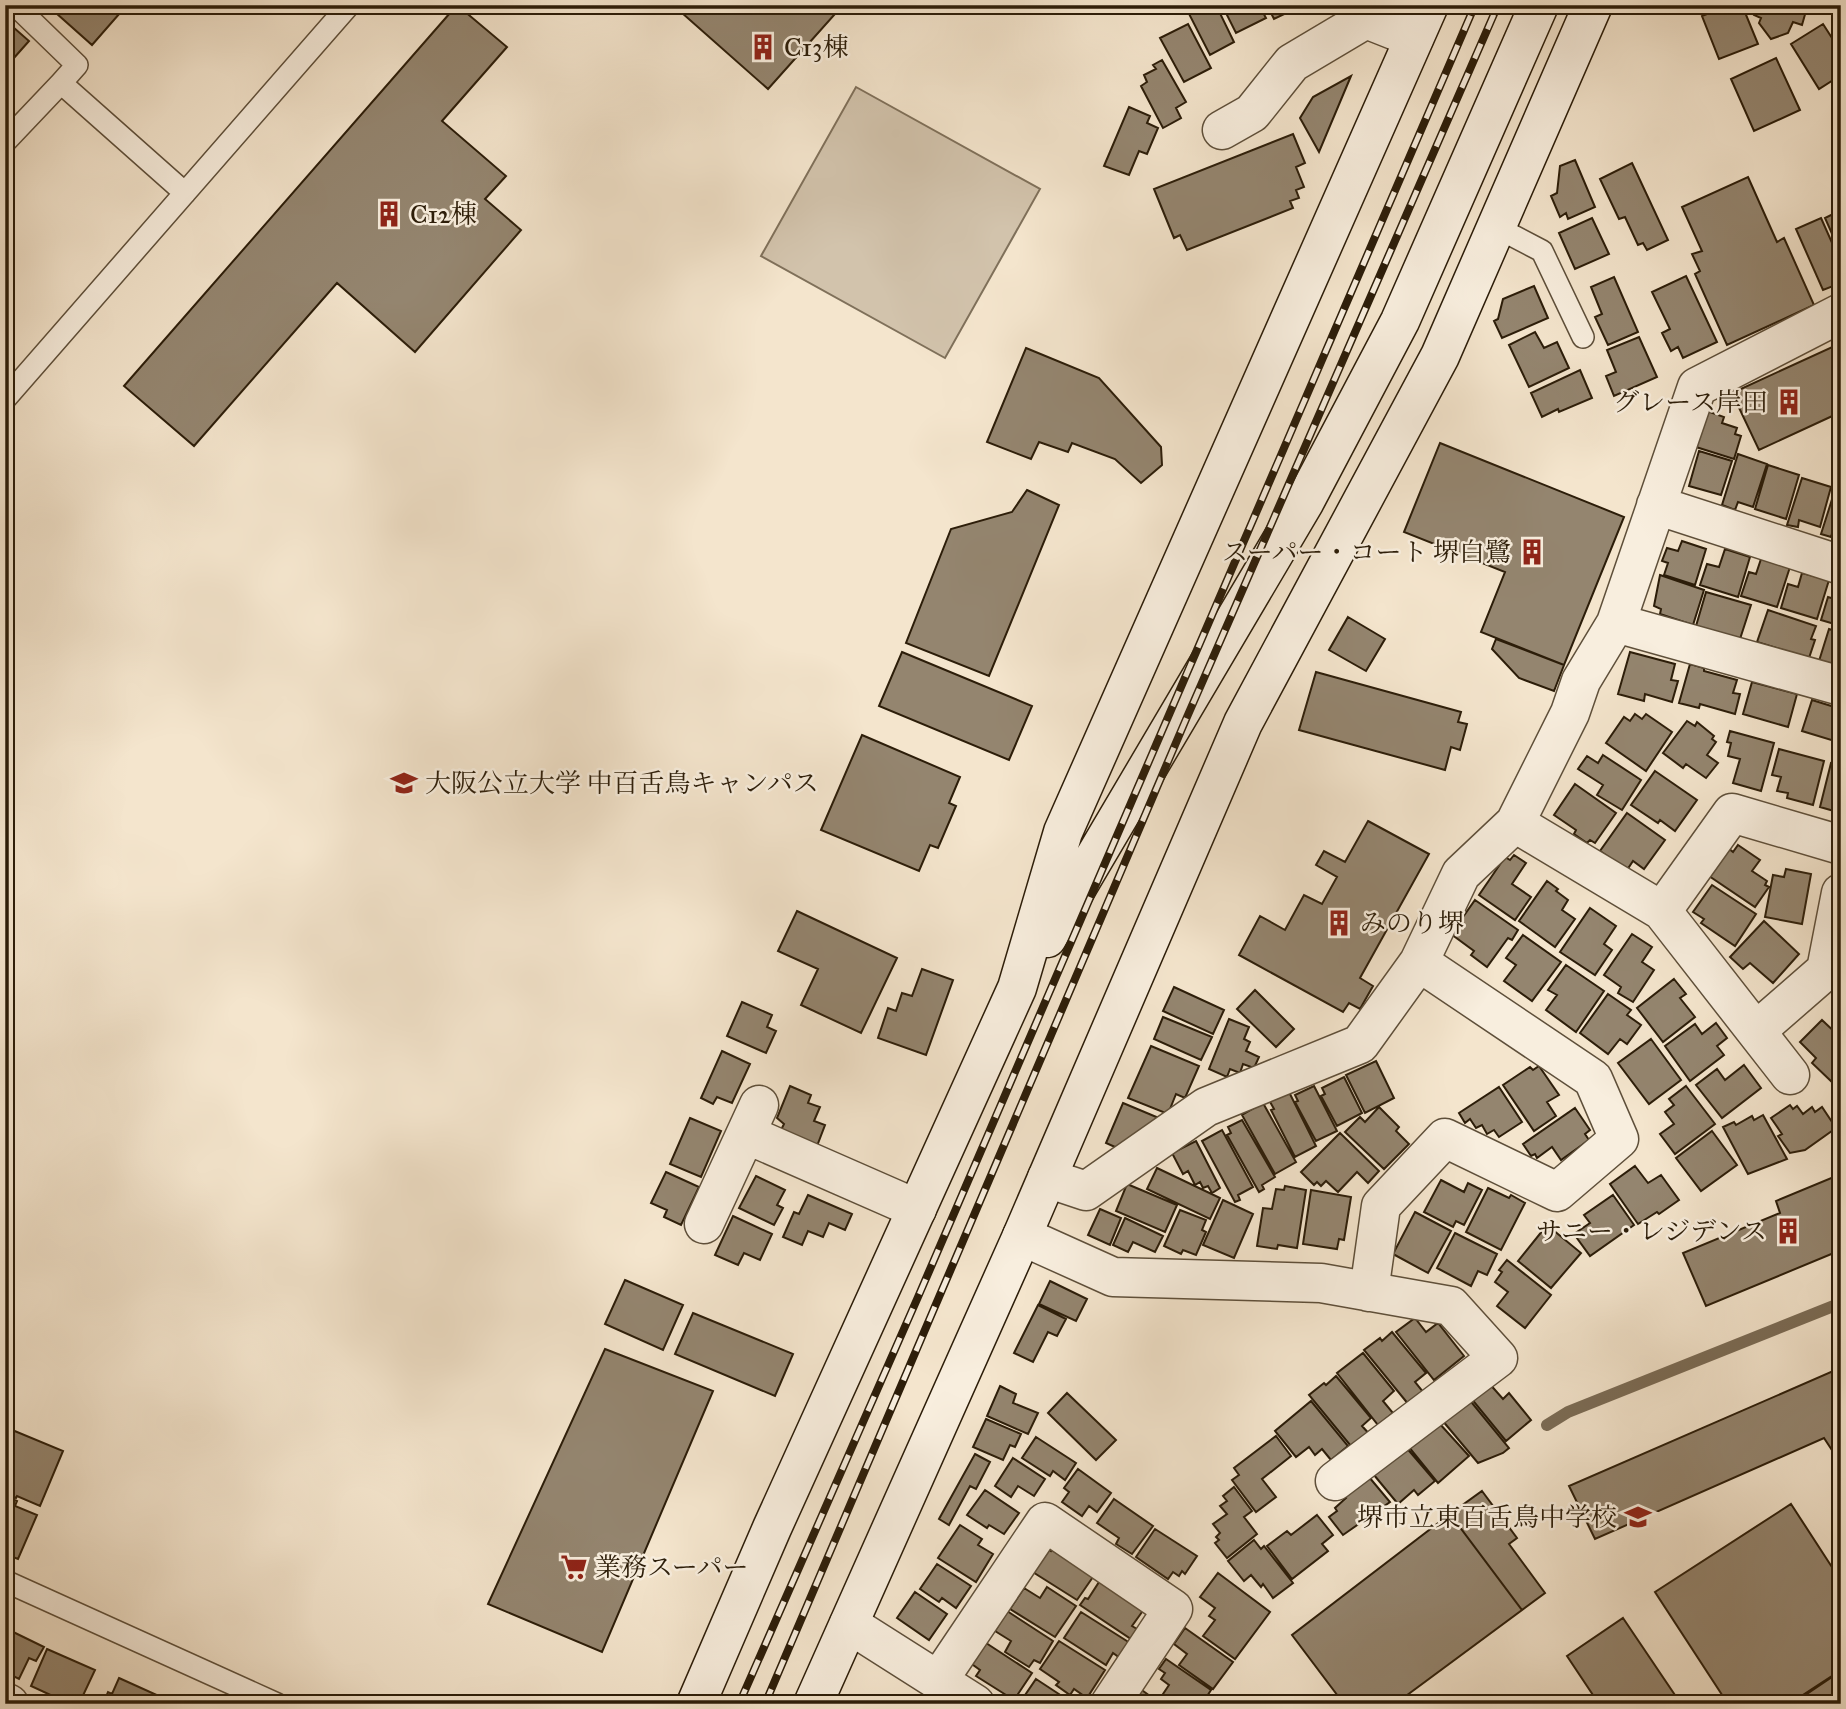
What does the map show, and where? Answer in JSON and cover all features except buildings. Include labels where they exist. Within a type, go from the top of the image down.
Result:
[{"type":"street","points":[[696,1704],[772,1528],[1017,988],[1318,477],[1400,321],[1539,5]]},
{"type":"street","points":[[813,1704],[1022,1236],[1243,723],[1440,356],[1593,5]]},
{"type":"street","points":[[1017,988],[1063,832],[1422,22],[1366,19],[1292,63],[1252,113],[1222,130]]},
{"type":"street","points":[[1047,1178],[1086,1191],[1206,1107],[1360,1044],[1419,962],[1461,874],[1514,823],[1570,713],[1581,681],[1616,623],[1697,387],[1841,313]]},
{"type":"street","points":[[1656,505],[1841,565]]},
{"type":"street","points":[[1616,623],[1841,685]]},
{"type":"street","points":[[1662,911],[1732,813],[1841,845]]},
{"type":"street","points":[[1514,823],[1662,911],[1790,1075]]},
{"type":"street","points":[[1756,1031],[1826,970],[1841,893]]},
{"type":"street","points":[[1369,1292],[1381,1206],[1445,1138],[1557,1192],[1619,1139],[1593,1079],[1419,962]]},
{"type":"street","points":[[704,1224],[752,1120],[917,1209]]},
{"type":"street","points":[[1022,1236],[1113,1277],[1321,1283],[1451,1306],[1498,1358],[1335,1481]]},
{"type":"street","points":[[938,1681],[1045,1522],[1173,1609],[1110,1704]]},
{"type":"street","points":[[849,1624],[975,1704]]},
{"type":"lane","points":[[5,142],[77,65],[15,5]]},
{"type":"lane","points":[[5,399],[349,5]]},
{"type":"lane","points":[[61,83],[185,193]]},
{"type":"lane","points":[[1496,227],[1542,251],[1583,337]]},
{"type":"lane","points":[[5,1581],[277,1704]]},
{"type":"shaded area","points":[[856,87],[1040,189],[945,358],[761,256]]},
{"type":"waterway","points":[[1547,1425],[1568,1412],[1841,1303]]},
{"type":"railway","points":[[739,1704],[918,1297],[1475,5]]},
{"type":"railway","points":[[765,1704],[1187,717],[1498,5]]},
{"type":"place","name":"C13棟","points":[[763,47]]},
{"type":"place","name":"C12棟","points":[[389,214]]},
{"type":"place","name":"グレース岸田","points":[[1789,402]]},
{"type":"place","name":"スーパー・コート 堺白鷺","points":[[1532,552]]},
{"type":"place","name":"大阪公立大学 中百舌鳥キャンパス","points":[[404,783]]},
{"type":"place","name":"みのり堺","points":[[1339,923]]},
{"type":"place","name":"サニー・レジデンス","points":[[1788,1231]]},
{"type":"place","name":"堺市立東百舌鳥中学校","points":[[1638,1517]]},
{"type":"place","name":"業務スーパー","points":[[574,1567]]}]
